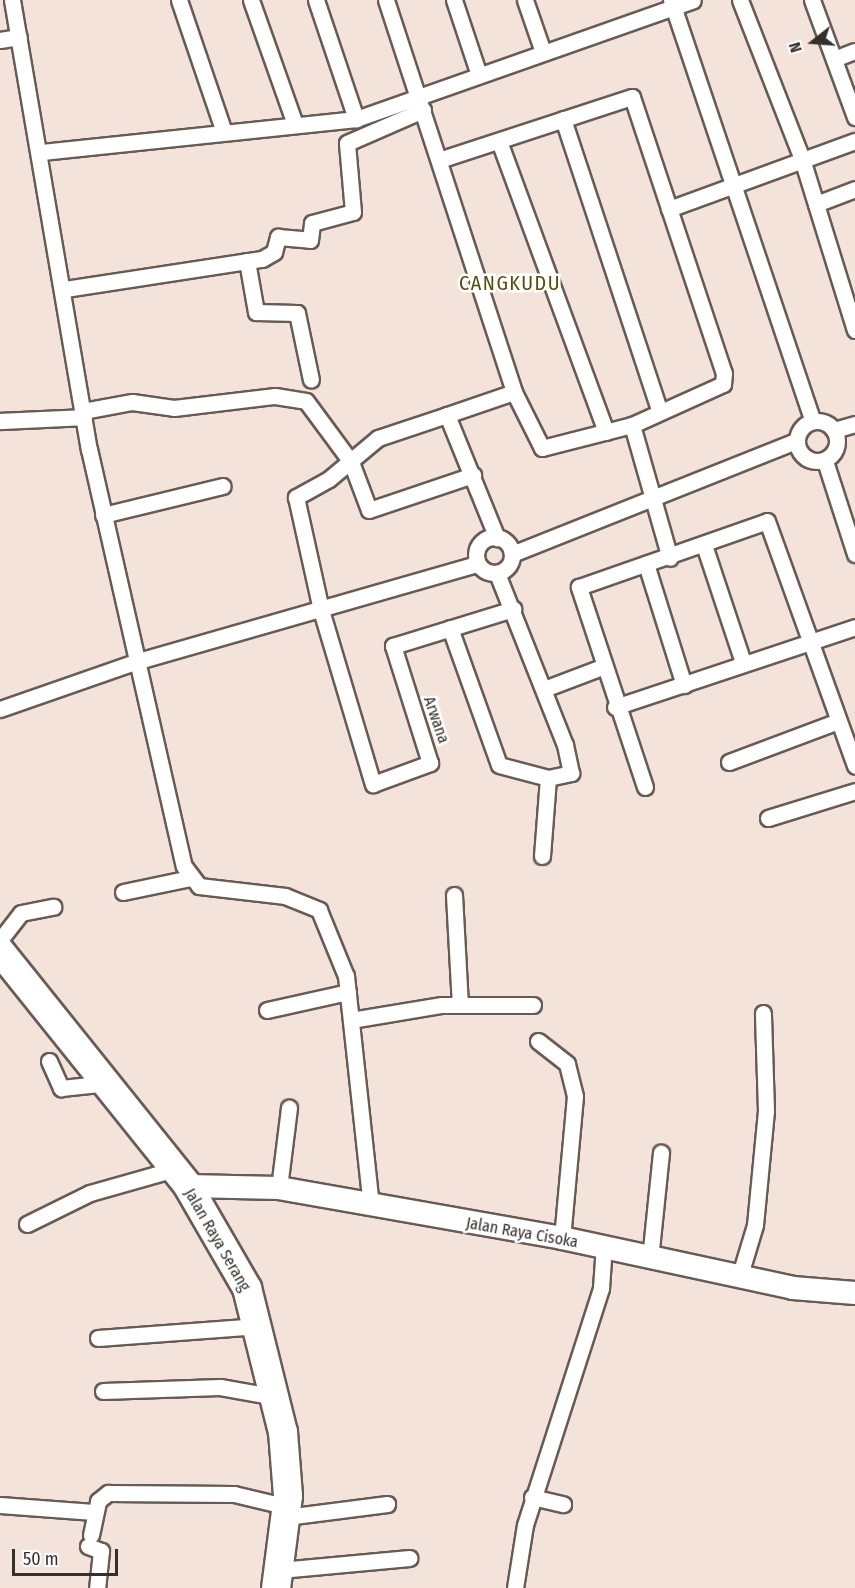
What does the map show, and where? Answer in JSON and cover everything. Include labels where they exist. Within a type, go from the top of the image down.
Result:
[{"type":"highway","name":"Jalan Raya Serang","points":[[0,951],[109,1083],[181,1178],[247,1288],[259,1326],[276,1397],[287,1512],[278,1579]]},
{"type":"street","points":[[12,0],[42,152],[66,289],[84,414],[103,515],[135,662],[190,878],[199,886],[285,896],[319,910],[336,944],[348,992],[370,1206]]},
{"type":"street","points":[[179,0],[223,129]]},
{"type":"street","points":[[251,0],[295,124]]},
{"type":"street","points":[[316,0],[356,119]]},
{"type":"street","points":[[386,0],[514,392],[542,448],[632,426],[659,410],[723,384],[632,97],[439,160]]},
{"type":"street","points":[[454,0],[478,72]]},
{"type":"street","points":[[525,0],[542,49]]},
{"type":"street","points":[[42,152],[223,129],[356,119],[418,93],[542,49],[672,4],[693,0]]},
{"type":"street","points":[[740,0],[802,159],[855,330]]},
{"type":"street","points":[[812,0],[855,117]]},
{"type":"street","points":[[672,4],[813,421],[834,430],[855,424]]},
{"type":"street","points":[[0,40],[19,37]]},
{"type":"street","points":[[834,59],[855,51]]},
{"type":"street","points":[[66,289],[247,261],[272,254],[278,237],[309,240],[312,223],[353,212],[347,143],[423,110]]},
{"type":"street","points":[[563,119],[659,410]]},
{"type":"street","points":[[499,141],[606,432]]},
{"type":"street","points":[[669,209],[855,141]]},
{"type":"street","points":[[816,204],[855,189]]},
{"type":"street","points":[[247,261],[256,312],[297,313],[311,380]]},
{"type":"street","points":[[321,610],[296,497],[351,462],[378,438],[514,392]]},
{"type":"street","points":[[0,421],[84,414],[132,402],[183,408],[297,399],[326,421],[351,462],[369,510],[472,475]]},
{"type":"street","points":[[447,415],[497,538],[512,554]]},
{"type":"street","points":[[497,573],[508,566],[512,554],[652,496],[796,441],[803,426],[813,421]]},
{"type":"street","points":[[632,426],[670,558]]},
{"type":"street","points":[[796,441],[803,456],[825,460],[835,452],[834,430]]},
{"type":"street","points":[[825,460],[855,554]]},
{"type":"street","points":[[103,515],[223,486]]},
{"type":"street","points":[[645,787],[615,707],[579,587],[670,558],[767,521],[808,642],[855,766]]},
{"type":"street","points":[[477,564],[479,544],[497,538]]},
{"type":"street","points":[[704,545],[743,662]]},
{"type":"street","points":[[0,710],[135,662],[477,564],[497,573],[544,689],[571,773],[548,778],[499,765],[450,628]]},
{"type":"street","points":[[646,564],[684,685]]},
{"type":"street","name":"Arwana","points":[[321,610],[369,779],[380,786],[430,763],[393,646],[513,609]]},
{"type":"street","points":[[615,707],[684,685],[743,662],[855,627]]},
{"type":"street","points":[[544,689],[602,667]]},
{"type":"street","points":[[729,762],[838,721]]},
{"type":"street","points":[[542,856],[548,778]]},
{"type":"street","points":[[768,818],[855,790]]},
{"type":"street","points":[[123,892],[190,878]]},
{"type":"street","points":[[454,895],[460,1005]]},
{"type":"street","points":[[0,940],[21,913],[53,907]]},
{"type":"street","points":[[267,1010],[348,992]]},
{"type":"street","points":[[351,1020],[460,1005],[533,1005]]},
{"type":"street","points":[[739,1278],[754,1225],[766,1111],[763,1013]]},
{"type":"street","points":[[538,1041],[567,1064],[575,1096],[562,1238]]},
{"type":"street","points":[[49,1061],[61,1088],[109,1083]]},
{"type":"street","points":[[279,1188],[289,1108]]},
{"type":"street","points":[[650,1259],[661,1153]]},
{"type":"street","points":[[27,1224],[90,1193],[181,1178]]},
{"type":"street","name":"Jalan Raya Cisoka","points":[[181,1178],[279,1188],[370,1206],[562,1238],[739,1278],[855,1293]]},
{"type":"street","points":[[515,1588],[532,1497],[601,1288],[604,1249]]},
{"type":"street","points":[[98,1338],[259,1326]]},
{"type":"street","points":[[103,1391],[220,1387],[276,1397]]},
{"type":"street","points":[[97,1588],[101,1551],[89,1540],[94,1512],[108,1493],[234,1494],[287,1512],[387,1504]]},
{"type":"street","points":[[532,1497],[562,1504]]},
{"type":"street","points":[[0,1505],[94,1512]]},
{"type":"street","points":[[278,1579],[409,1558]]},
{"type":"district","name":"CANGKUDU","points":[[510,283]]}]
